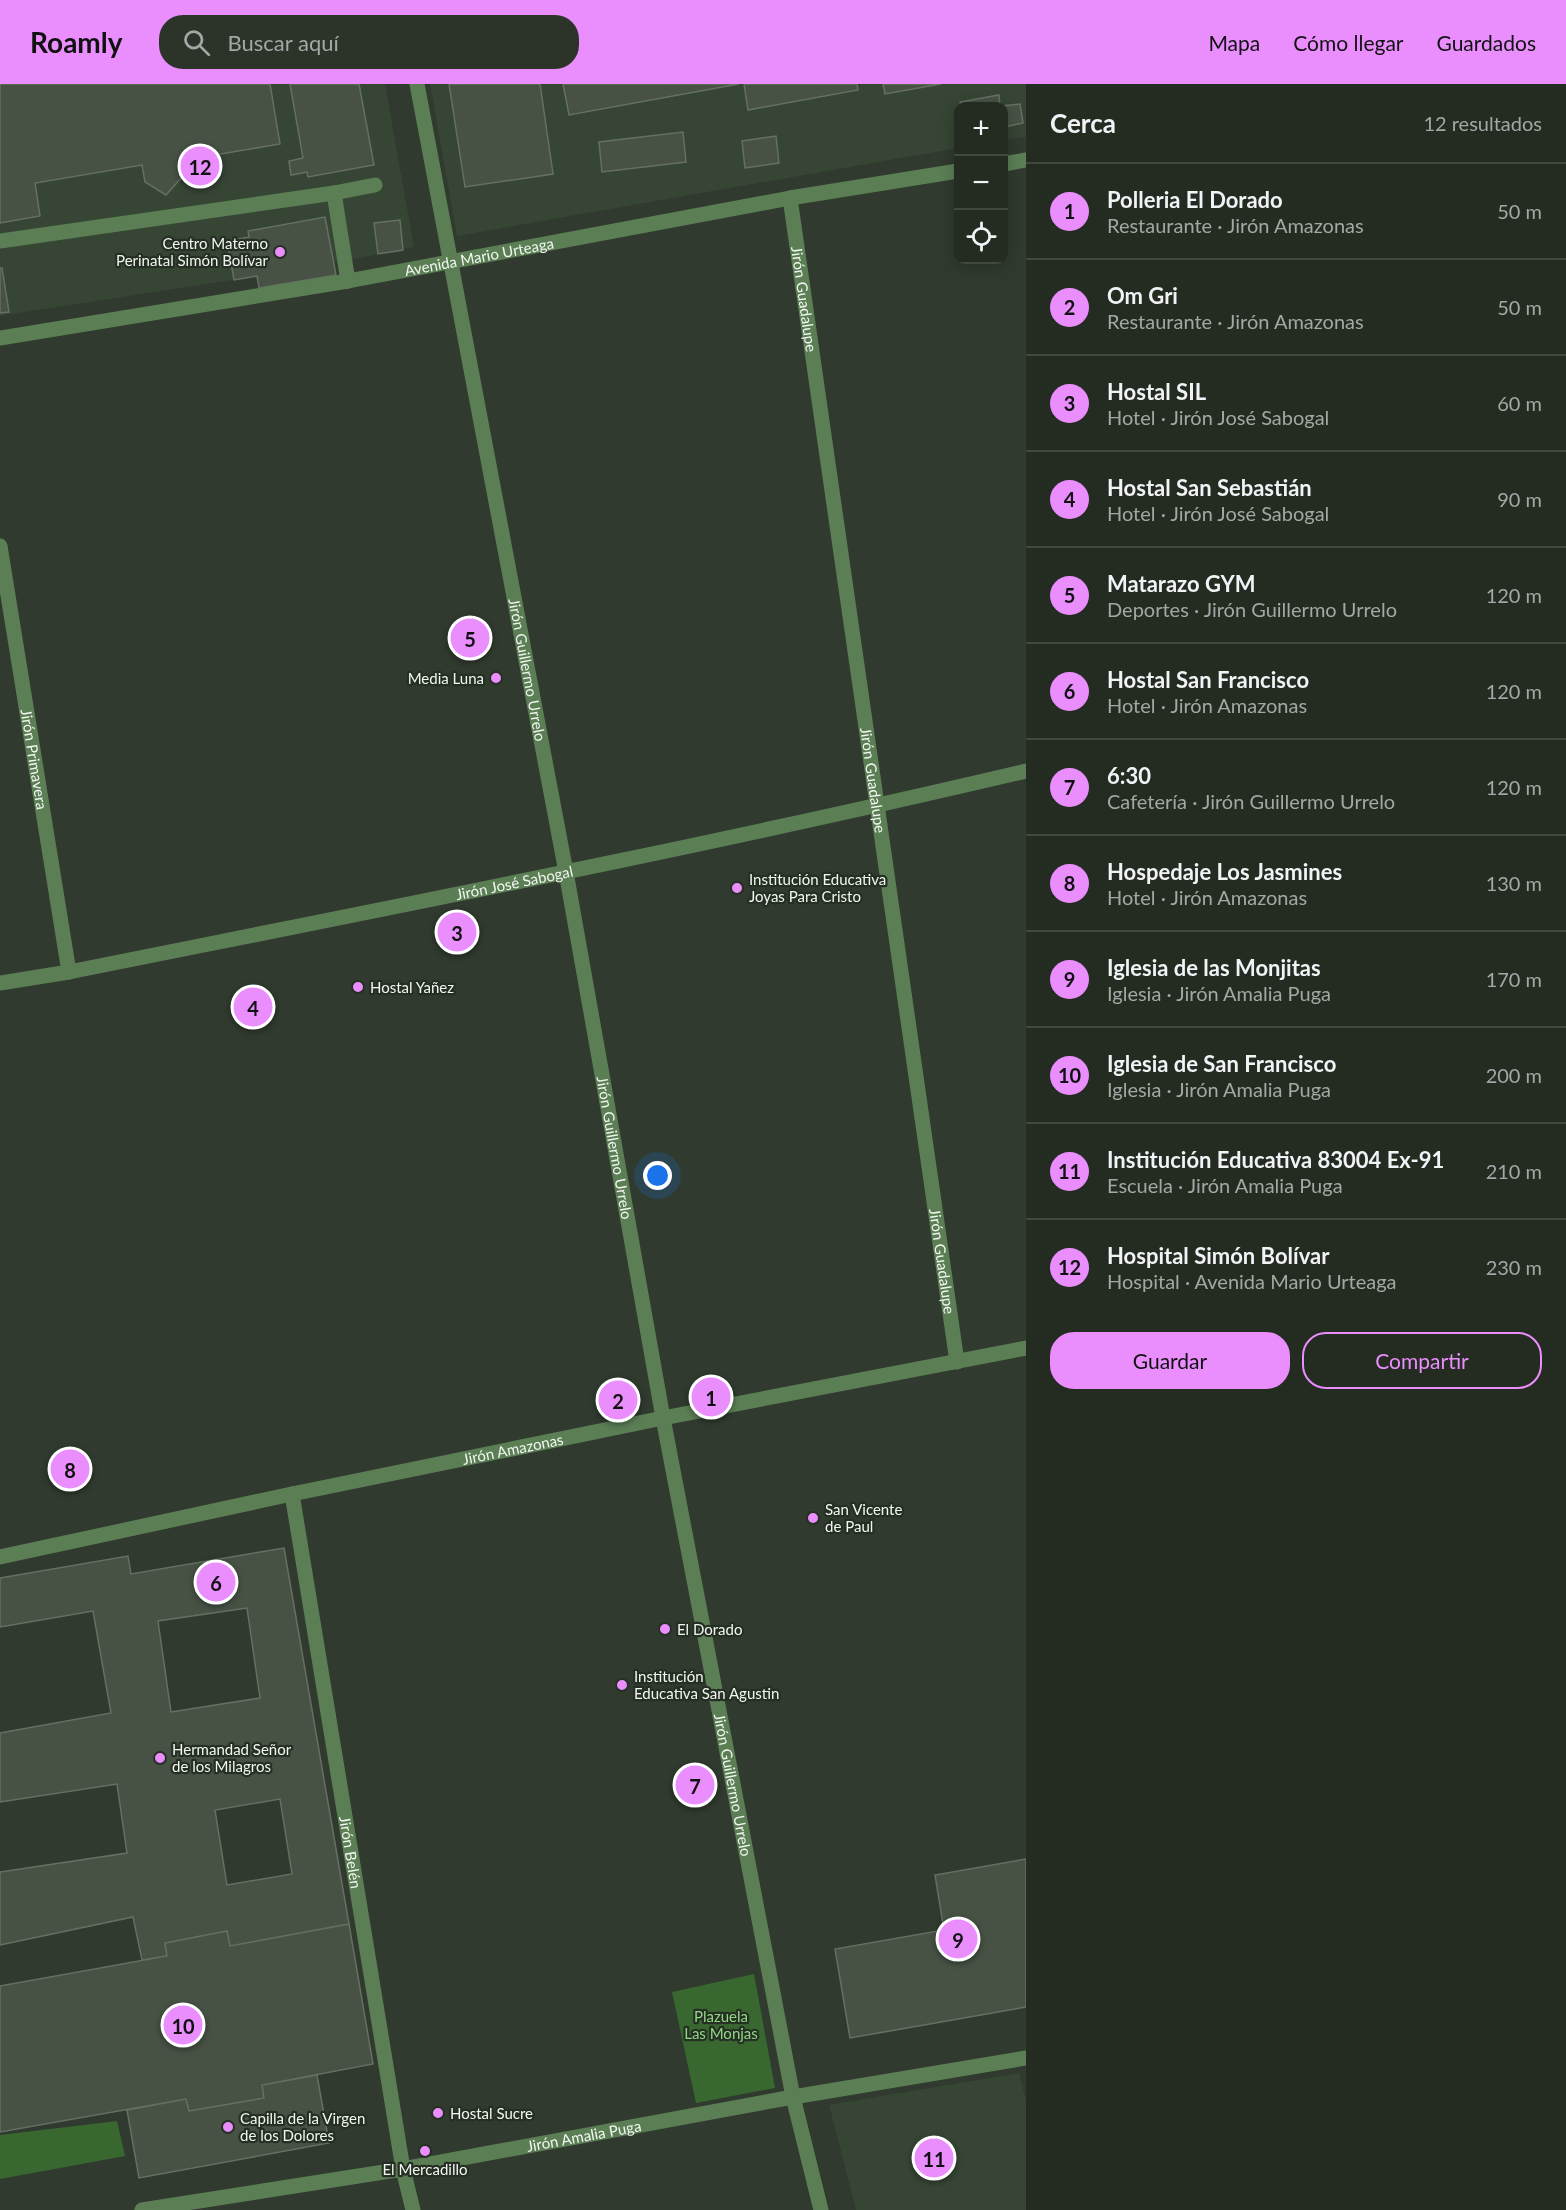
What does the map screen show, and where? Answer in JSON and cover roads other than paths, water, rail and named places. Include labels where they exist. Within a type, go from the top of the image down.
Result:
[{"type":"street","name":"Jirón Guillermo Urrelo","points":[[417,84],[566,872],[663,1418],[794,2097],[821,2210]]},
{"type":"street","points":[[1008,163],[1026,160]]},
{"type":"street","name":"Avenida Mario Urteaga","points":[[0,338],[348,281],[790,198],[954,172]]},
{"type":"street","points":[[0,242],[334,193],[375,184]]},
{"type":"street","points":[[334,193],[348,281]]},
{"type":"street","name":"Jirón Guadalupe","points":[[790,198],[957,1362]]},
{"type":"street","name":"Jirón Primavera","points":[[0,546],[69,972]]},
{"type":"street","name":"Jirón José Sabogal","points":[[0,983],[69,972],[566,872],[878,806],[1026,771]]},
{"type":"street","name":"Jirón Amazonas","points":[[0,1557],[663,1418],[1026,1348]]},
{"type":"street","name":"Jirón Belén","points":[[292,1494],[403,2169],[413,2210]]},
{"type":"street","name":"Jirón Amalia Puga","points":[[142,2210],[403,2169],[794,2097],[1026,2058]]},
{"type":"place","name":"Hospital Simón Bolívar","points":[[200,166]]},
{"type":"place","name":"Centro Materno Perinatal Simón Bolívar","points":[[280,252]]},
{"type":"place","name":"Matarazo GYM","points":[[470,638]]},
{"type":"place","name":"Media Luna","points":[[496,678]]},
{"type":"place","name":"Institución Educativa Joyas Para Cristo","points":[[737,888]]},
{"type":"place","name":"Hostal SIL","points":[[457,932]]},
{"type":"place","name":"Hostal Yañez","points":[[358,987]]},
{"type":"place","name":"Hostal San Sebastián","points":[[253,1007]]},
{"type":"place","name":"Polleria El Dorado","points":[[711,1397]]},
{"type":"place","name":"Om Gri","points":[[618,1400]]},
{"type":"place","name":"Hospedaje Los Jasmines","points":[[70,1469]]},
{"type":"place","name":"San Vicente de Paul","points":[[813,1518]]},
{"type":"place","name":"Hostal San Francisco","points":[[216,1582]]},
{"type":"place","name":"El Dorado","points":[[665,1629]]},
{"type":"place","name":"Institución Educativa San Agustin","points":[[622,1685]]},
{"type":"place","name":"Hermandad Señor de los Milagros","points":[[160,1758]]},
{"type":"place","name":"6:30","points":[[695,1785]]},
{"type":"place","name":"Iglesia de las Monjitas","points":[[958,1939]]},
{"type":"place","name":"Iglesia de San Francisco","points":[[183,2025]]},
{"type":"place","name":"Hostal Sucre","points":[[438,2113]]},
{"type":"place","name":"Capilla de la Virgen de los Dolores","points":[[228,2127]]},
{"type":"place","name":"El Mercadillo","points":[[425,2151]]},
{"type":"place","name":"Institución Educativa 83004 Ex-91","points":[[934,2158]]},
{"type":"park label","name":"Plazuela Las Monjas","points":[[721,2024]]}]
